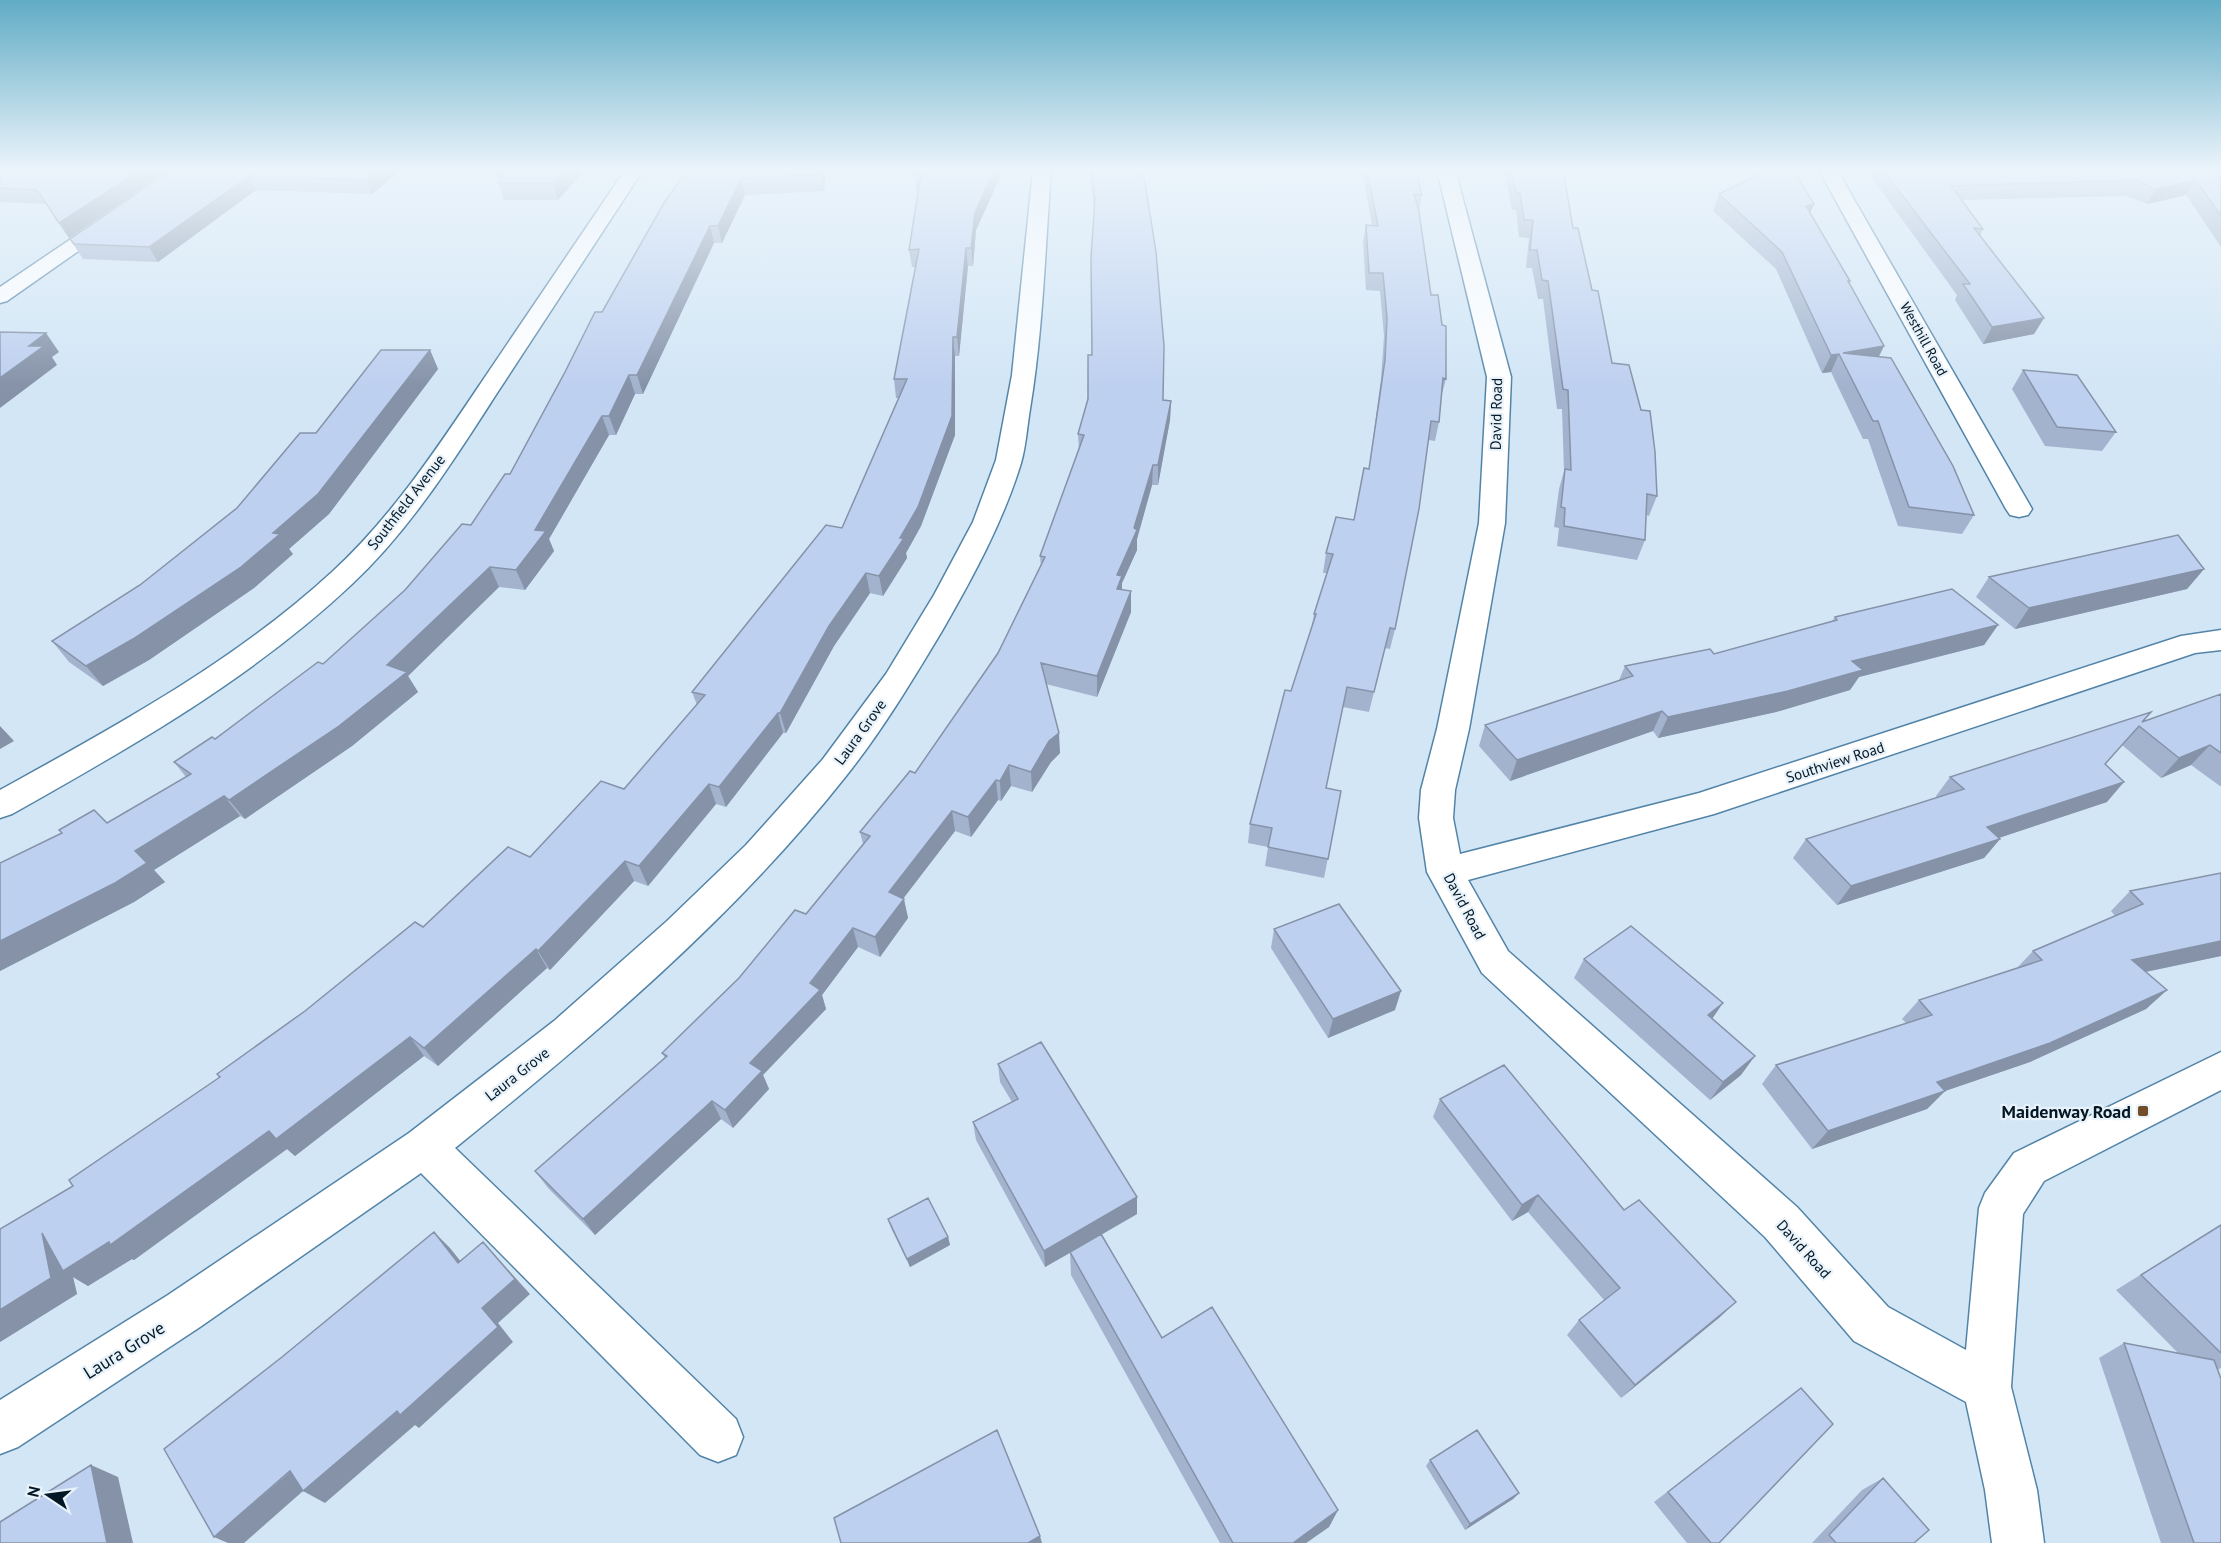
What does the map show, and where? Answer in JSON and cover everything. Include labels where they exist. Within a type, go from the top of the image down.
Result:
[{"type":"street","points":[[0,297],[80,242]]},
{"type":"street","name":"Southfield Avenue","points":[[0,805],[177,704],[267,640],[342,578],[387,531],[451,445],[586,242]]},
{"type":"street","name":"Laura Grove","points":[[0,1429],[184,1311],[424,1147],[568,1033],[680,933],[758,855],[835,767],[897,681],[948,594],[986,522],[1009,460],[1024,375],[1036,242]]},
{"type":"street","name":"David Road","points":[[1464,242],[1499,377],[1492,523],[1453,729],[1438,790],[1436,818],[1445,872],[1495,962],[1781,1222],[1871,1324],[1987,1387]]},
{"type":"street","name":"Westhill Road","points":[[1869,242],[2019,509]]},
{"type":"street","name":"Southview Road","points":[[1445,872],[1702,805],[2192,644],[2221,640]]},
{"type":"street","points":[[2018,1543],[2011,1491],[1987,1387],[2001,1208],[2029,1167],[2221,1070]]},
{"type":"street","points":[[424,1147],[718,1437]]},
{"type":"building","points":[[72,242],[156,242],[149,247],[74,244]]},
{"type":"building","points":[[642,242],[702,242],[637,375],[629,375],[609,416],[602,416],[535,530],[546,531],[516,570],[490,567],[387,665],[407,672],[339,726],[229,800],[224,796],[135,851],[147,863],[115,883],[0,941],[0,863],[62,833],[59,830],[94,810],[107,823],[191,774],[174,762],[212,737],[215,739],[318,662],[323,664],[405,590],[462,524],[471,525],[505,474],[510,474],[595,312],[602,312]]},
{"type":"building","points":[[910,242],[972,242],[971,248],[966,248],[957,337],[953,337],[952,416],[918,507],[900,538],[904,538],[879,576],[866,573],[829,626],[780,713],[719,787],[709,784],[639,866],[625,861],[538,951],[536,949],[424,1048],[410,1037],[276,1139],[269,1131],[110,1245],[109,1242],[63,1271],[42,1233],[51,1278],[0,1310],[0,1229],[73,1186],[69,1180],[220,1077],[217,1074],[305,1011],[415,922],[423,927],[508,847],[530,857],[601,781],[624,789],[705,695],[692,692],[826,525],[842,528],[907,379],[894,379],[919,249],[909,250]]},
{"type":"building","points":[[1092,242],[1154,242],[1164,346],[1163,400],[1171,401],[1158,465],[1153,465],[1134,528],[1137,530],[1117,575],[1122,576],[1117,589],[1131,591],[1097,676],[1041,663],[1059,733],[1049,741],[1031,772],[1009,765],[1000,781],[996,780],[968,817],[952,811],[889,892],[904,899],[875,937],[853,928],[810,983],[820,990],[750,1063],[762,1071],[725,1110],[712,1101],[583,1219],[535,1171],[667,1056],[662,1053],[739,978],[795,910],[806,914],[870,836],[860,832],[910,771],[915,773],[998,653],[1045,557],[1040,556],[1084,435],[1078,434],[1088,399],[1088,355],[1092,355]]},
{"type":"building","points":[[1367,242],[1423,242],[1431,295],[1438,295],[1442,325],[1446,326],[1446,379],[1443,378],[1439,422],[1431,421],[1419,509],[1395,629],[1390,628],[1374,692],[1347,687],[1326,788],[1341,791],[1328,859],[1268,847],[1272,828],[1250,824],[1285,690],[1291,691],[1333,554],[1326,553],[1336,517],[1354,520],[1364,468],[1369,469],[1385,360],[1387,318],[1383,273],[1369,273]]},
{"type":"building","points":[[1531,242],[1581,242],[1592,290],[1598,291],[1612,363],[1629,365],[1641,410],[1650,411],[1657,496],[1647,494],[1645,540],[1564,526],[1565,508],[1561,507],[1565,469],[1571,470],[1568,390],[1563,389],[1548,281],[1542,280],[1537,250],[1530,250]]},
{"type":"building","points":[[1771,242],[1827,242],[1884,346],[1843,353],[1891,358],[1953,466],[1974,515],[1909,507],[1878,421],[1873,421],[1839,354],[1831,355],[1782,252]]},
{"type":"building","points":[[1938,242],[1985,242],[2044,318],[1992,327],[1963,284],[1970,284]]},
{"type":"building","points":[[0,332],[46,333],[29,346],[44,346],[0,378]]},
{"type":"building","points":[[381,350],[430,350],[318,494],[273,533],[280,534],[241,567],[133,639],[86,666],[52,641],[140,585],[237,508],[300,433],[316,433]]},
{"type":"building","points":[[2023,370],[2077,375],[2116,432],[2057,427]]},
{"type":"building","points":[[2178,535],[2204,569],[2029,608],[1989,577]]},
{"type":"building","points":[[1952,589],[1998,625],[1852,661],[1863,670],[1788,691],[1668,717],[1662,711],[1517,760],[1485,725],[1633,676],[1625,666],[1710,649],[1714,654],[1837,620],[1835,617]]},
{"type":"building","points":[[2221,694],[2221,753],[2210,745],[2179,758],[2139,726],[2105,764],[2124,782],[1987,827],[2000,839],[1851,886],[1806,839],[1964,789],[1950,777],[2151,712],[2142,722]]},
{"type":"building","points":[[2221,873],[2221,941],[2132,960],[2167,990],[2050,1043],[1937,1082],[1945,1091],[1828,1131],[1776,1065],[1932,1015],[1919,1000],[2042,960],[2033,951],[2143,904],[2130,891]]},
{"type":"building","points":[[1339,904],[1401,991],[1333,1019],[1274,929]]},
{"type":"building","points":[[1631,926],[1723,1003],[1708,1015],[1755,1056],[1723,1082],[1584,959]]},
{"type":"building","points":[[1041,1042],[1137,1197],[1044,1251],[973,1122],[1018,1099],[998,1064]]},
{"type":"building","points":[[1504,1065],[1624,1210],[1639,1200],[1736,1302],[1635,1385],[1579,1320],[1620,1288],[1538,1195],[1522,1205],[1440,1099]]},
{"type":"building","points":[[928,1198],[948,1237],[907,1259],[888,1219]]},
{"type":"building","points":[[2221,1225],[2221,1353],[2141,1275]]},
{"type":"building","points":[[434,1232],[458,1263],[483,1242],[515,1279],[482,1308],[498,1327],[400,1415],[397,1411],[303,1491],[290,1471],[214,1537],[164,1449],[282,1357]]},
{"type":"building","points":[[1101,1234],[1162,1338],[1212,1307],[1338,1510],[1293,1543],[1233,1543],[1070,1252]]},
{"type":"building","points":[[2124,1343],[2214,1360],[2221,1379],[2221,1543],[2194,1543]]},
{"type":"building","points":[[1801,1388],[1833,1424],[1719,1543],[1711,1543],[1668,1492]]},
{"type":"building","points":[[997,1430],[1040,1536],[1028,1543],[841,1543],[834,1518]]},
{"type":"building","points":[[1477,1430],[1519,1493],[1470,1524],[1430,1460]]},
{"type":"building","points":[[91,1465],[107,1543],[0,1543],[0,1522]]},
{"type":"building","points":[[1883,1478],[1929,1530],[1914,1543],[1836,1543],[1829,1535]]},
{"type":"place","name":"Maidenway Road","points":[[2143,1111]]}]
